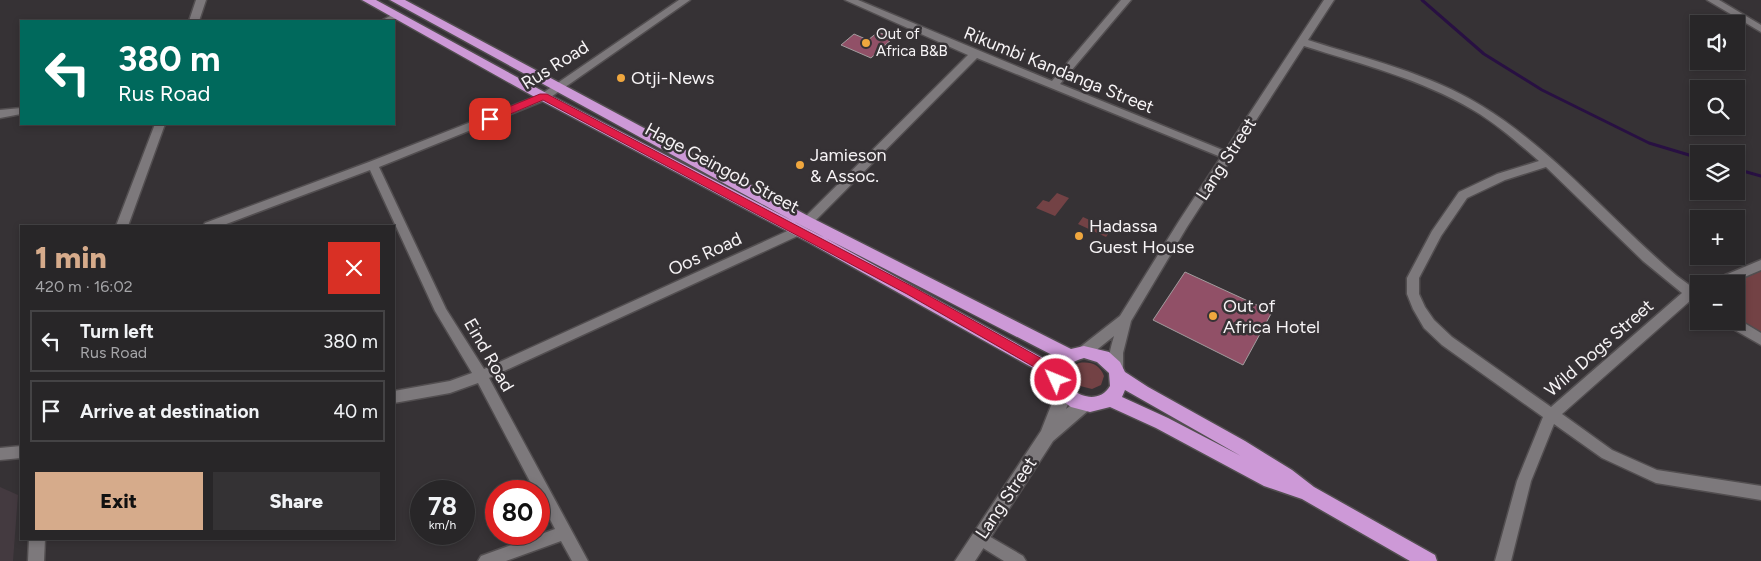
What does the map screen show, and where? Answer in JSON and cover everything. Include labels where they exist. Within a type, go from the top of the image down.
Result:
[{"type":"highway","name":"Hage Geingob Street","points":[[368,0],[392,18],[544,97],[803,226],[1076,353],[1102,356],[1118,373],[1160,405],[1268,463],[1293,479],[1308,493]]},
{"type":"highway","name":"Hage Geingob Street","points":[[396,0],[803,226],[1056,373]]},
{"type":"highway","points":[[1076,353],[1060,363],[1056,373],[1059,386],[1070,398],[1084,404],[1094,404],[1110,399],[1116,393],[1118,373]]},
{"type":"highway","points":[[1110,399],[1162,422],[1270,480],[1308,493],[1428,561]]},
{"type":"street","points":[[194,20],[201,0]]},
{"type":"street","name":"Rus Road","points":[[212,225],[373,165],[544,97],[685,0]]},
{"type":"street","name":"Rikumbi Kandanga Street","points":[[850,0],[975,54],[1228,156]]},
{"type":"street","points":[[1054,85],[1125,0]]},
{"type":"street","name":"Lang Street","points":[[1118,373],[1116,353],[1125,320],[1183,224],[1329,0]]},
{"type":"street","points":[[1712,0],[1761,29]]},
{"type":"street","points":[[1303,42],[1413,78],[1456,97],[1498,122],[1547,163],[1607,221],[1690,289]]},
{"type":"street","name":"Oos Road","points":[[395,397],[450,387],[481,376],[803,226],[975,54]]},
{"type":"street","points":[[0,114],[20,111]]},
{"type":"street","points":[[122,225],[160,125]]},
{"type":"street","points":[[1547,163],[1501,177],[1463,196],[1436,234],[1413,278],[1414,294],[1418,309],[1429,324],[1447,341],[1607,454],[1656,476],[1761,493]]},
{"type":"street","name":"Eind Road","points":[[373,165],[441,311],[481,376],[580,561]]},
{"type":"street","points":[[1737,275],[1761,265]]},
{"type":"street","name":"Wild Dogs Street","points":[[1503,561],[1524,481],[1551,415],[1690,299]]},
{"type":"street","name":"Lang Street","points":[[1076,353],[1125,320]]},
{"type":"street","points":[[1745,330],[1761,340]]},
{"type":"street","name":"Lang Street","points":[[964,561],[1047,436],[1064,393]]},
{"type":"street","name":"Lang Street","points":[[1047,436],[1084,404]]},
{"type":"street","points":[[0,454],[20,452]]},
{"type":"street","points":[[486,561],[565,532]]},
{"type":"street","points":[[980,538],[1018,561]]},
{"type":"street","points":[[36,561],[37,540]]},
{"type":"shaded area","points":[[1057,193],[1069,198],[1055,216],[1036,208],[1043,200],[1049,202]]},
{"type":"shaded area","points":[[1083,217],[1111,230],[1106,237],[1078,224]]},
{"type":"shaded area","points":[[1761,265],[1761,340],[1745,328],[1745,275],[1737,275]]},
{"type":"shaded area","points":[[1079,363],[1091,363],[1100,369],[1104,376],[1101,385],[1092,389],[1076,385],[1070,373],[1073,367]]},
{"type":"shaded area","points":[[0,487],[18,495],[13,561],[0,561]]},
{"type":"building","name":"Out of Africa B&B","points":[[878,32],[893,38],[871,58],[841,45],[854,34],[868,40]]},
{"type":"building","name":"Out of Africa Hotel","points":[[1185,272],[1272,312],[1243,365],[1153,320]]},
{"type":"waterway","points":[[1422,0],[1484,54],[1542,90],[1649,143],[1690,155]]},
{"type":"waterway","points":[[1745,172],[1761,176]]},
{"type":"place","name":"Out of Africa B&B","points":[[866,43]]},
{"type":"place","name":"Otji-News","points":[[621,78]]},
{"type":"place","name":"Jamieson & Assoc.","points":[[800,165]]},
{"type":"place","name":"Hadassa Guest House","points":[[1079,236]]},
{"type":"place","name":"Out of Africa Hotel","points":[[1213,316]]},
{"type":"route","points":[[490,119],[544,97],[911,291],[1056,373],[1056,380]]}]
